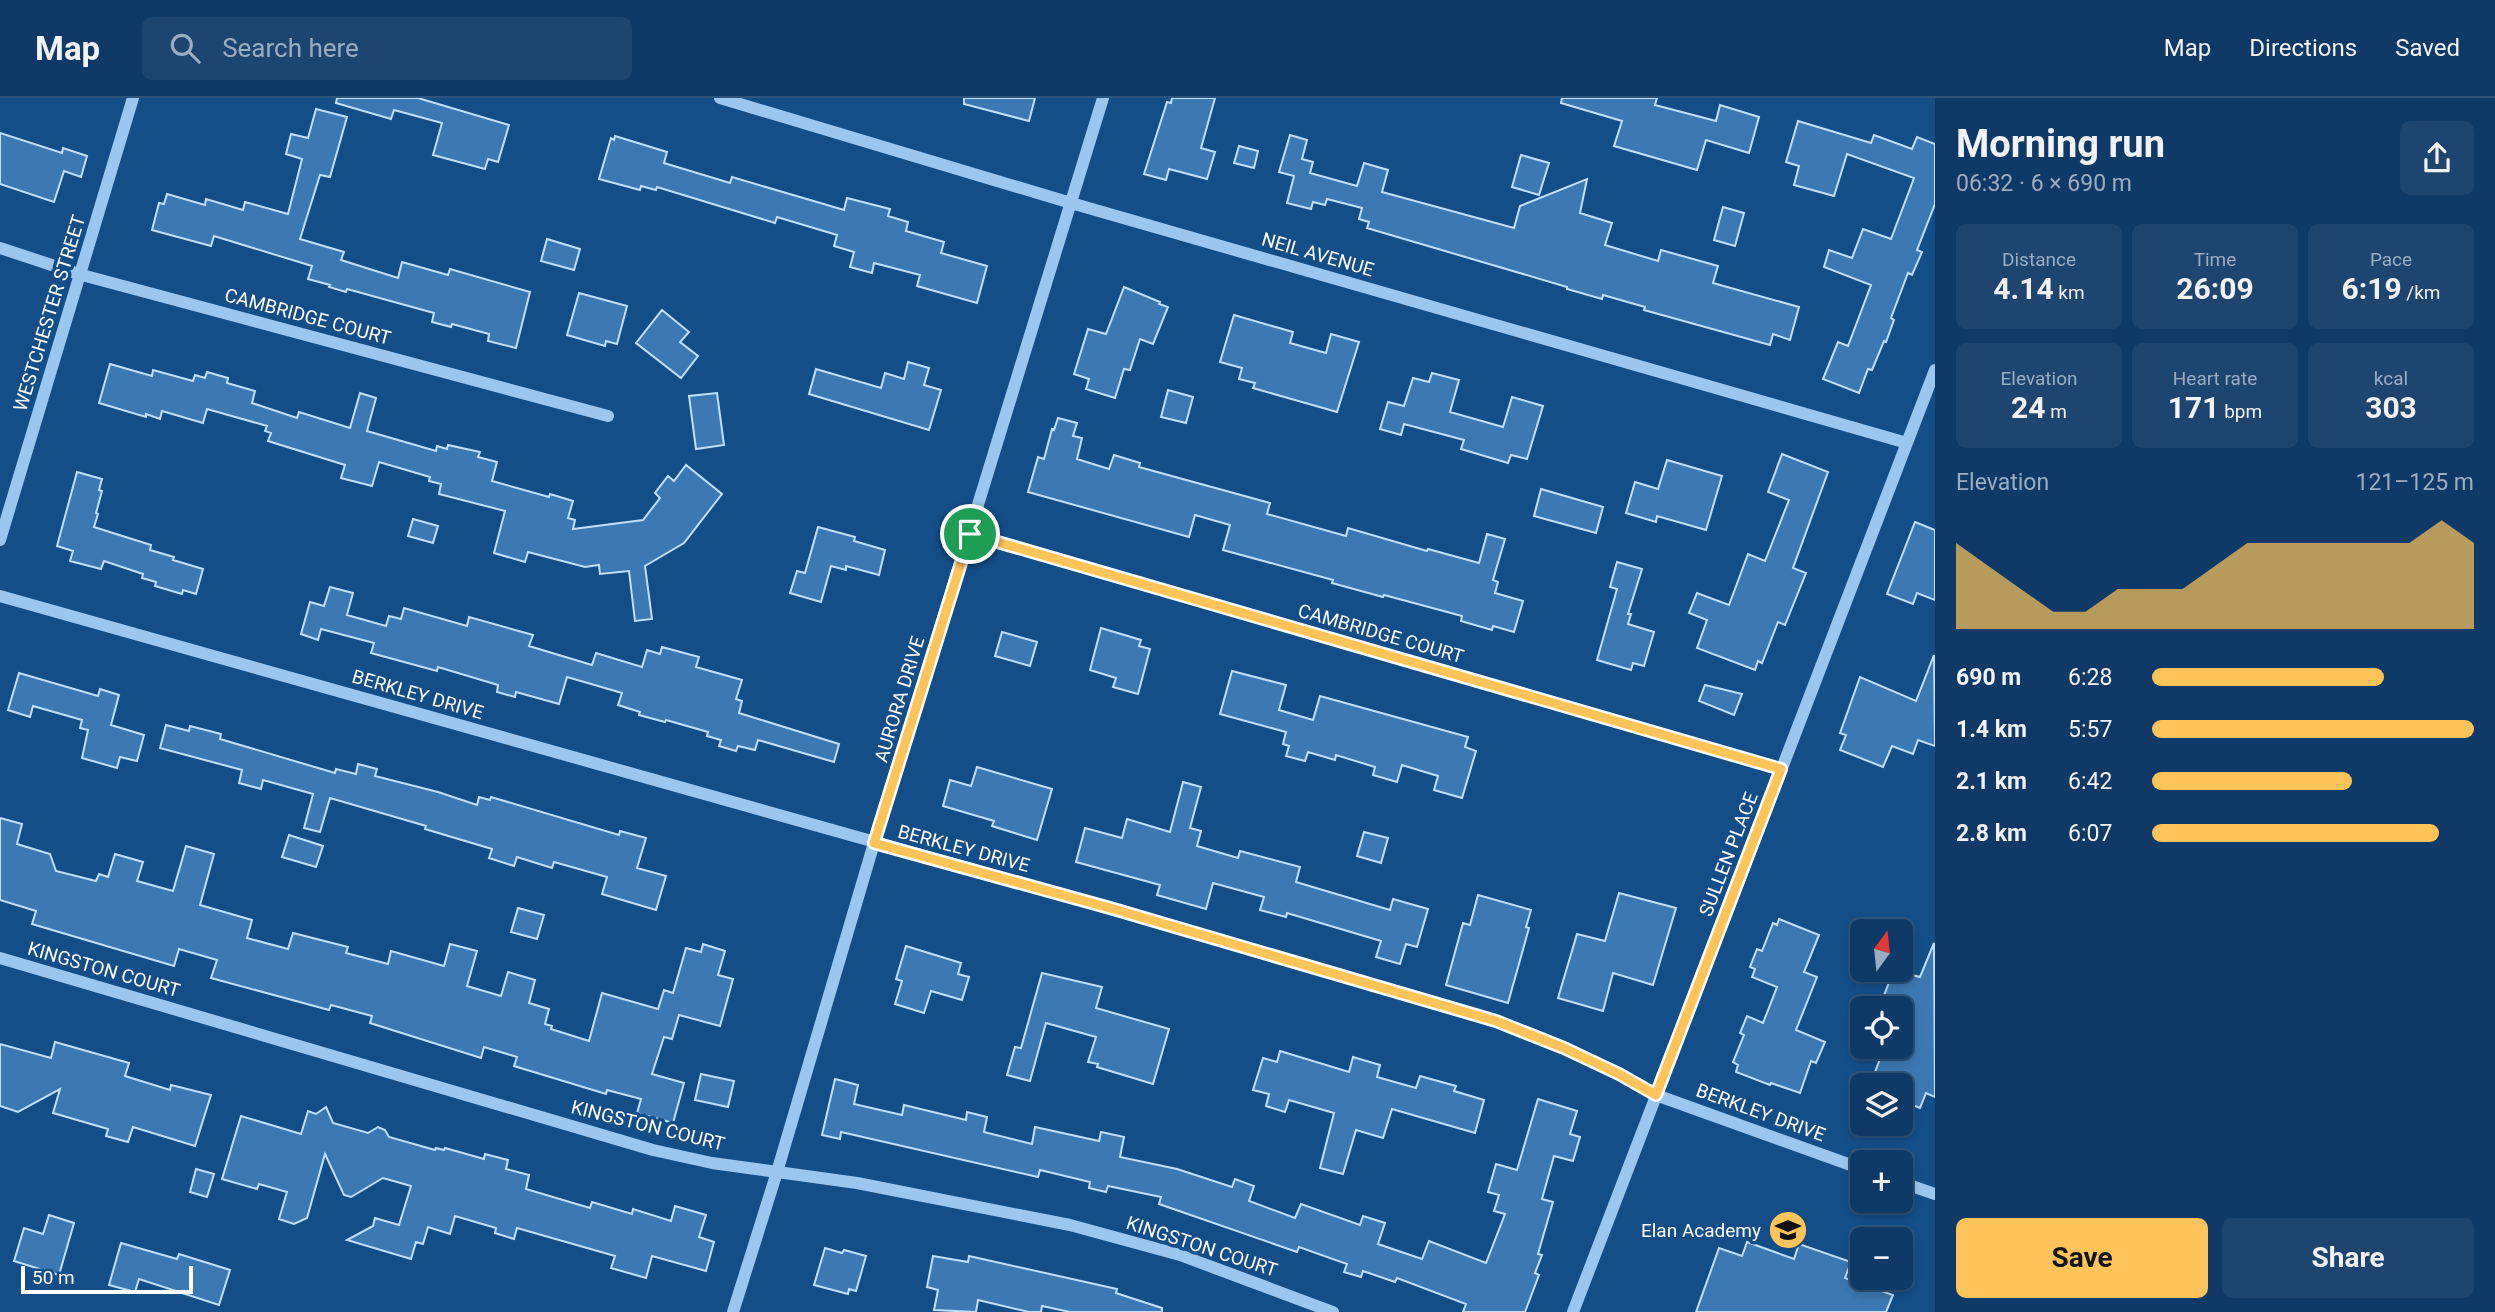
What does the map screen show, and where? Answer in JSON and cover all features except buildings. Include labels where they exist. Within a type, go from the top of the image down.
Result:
[{"type":"street","name":"WESTCHESTER STREET","points":[[0,540],[82,275],[133,98]]},
{"type":"street","name":"NEIL AVENUE","points":[[720,98],[1071,203],[1907,443]]},
{"type":"street","name":"AURORA DRIVE","points":[[733,1312],[1103,98]]},
{"type":"street","name":"CAMBRIDGE COURT","points":[[0,248],[82,275],[608,416]]},
{"type":"street","name":"SULLEN PLACE","points":[[1573,1312],[1935,370]]},
{"type":"street","name":"CAMBRIDGE COURT","points":[[970,534],[1781,769]]},
{"type":"street","name":"BERKLEY DRIVE","points":[[0,596],[1110,908],[1496,1021],[1564,1048],[1656,1095],[1850,1165]]},
{"type":"street","name":"KINGSTON COURT","points":[[0,958],[653,1150],[712,1163],[857,1183],[1070,1225],[1180,1255],[1333,1312]]},
{"type":"street","points":[[1913,1187],[1935,1195]]},
{"type":"place","name":"Elan Academy","points":[[1788,1230]]},
{"type":"route","points":[[970,534],[1781,769],[1656,1095],[1564,1048],[1496,1021],[1110,908],[874,843],[970,534]]}]
